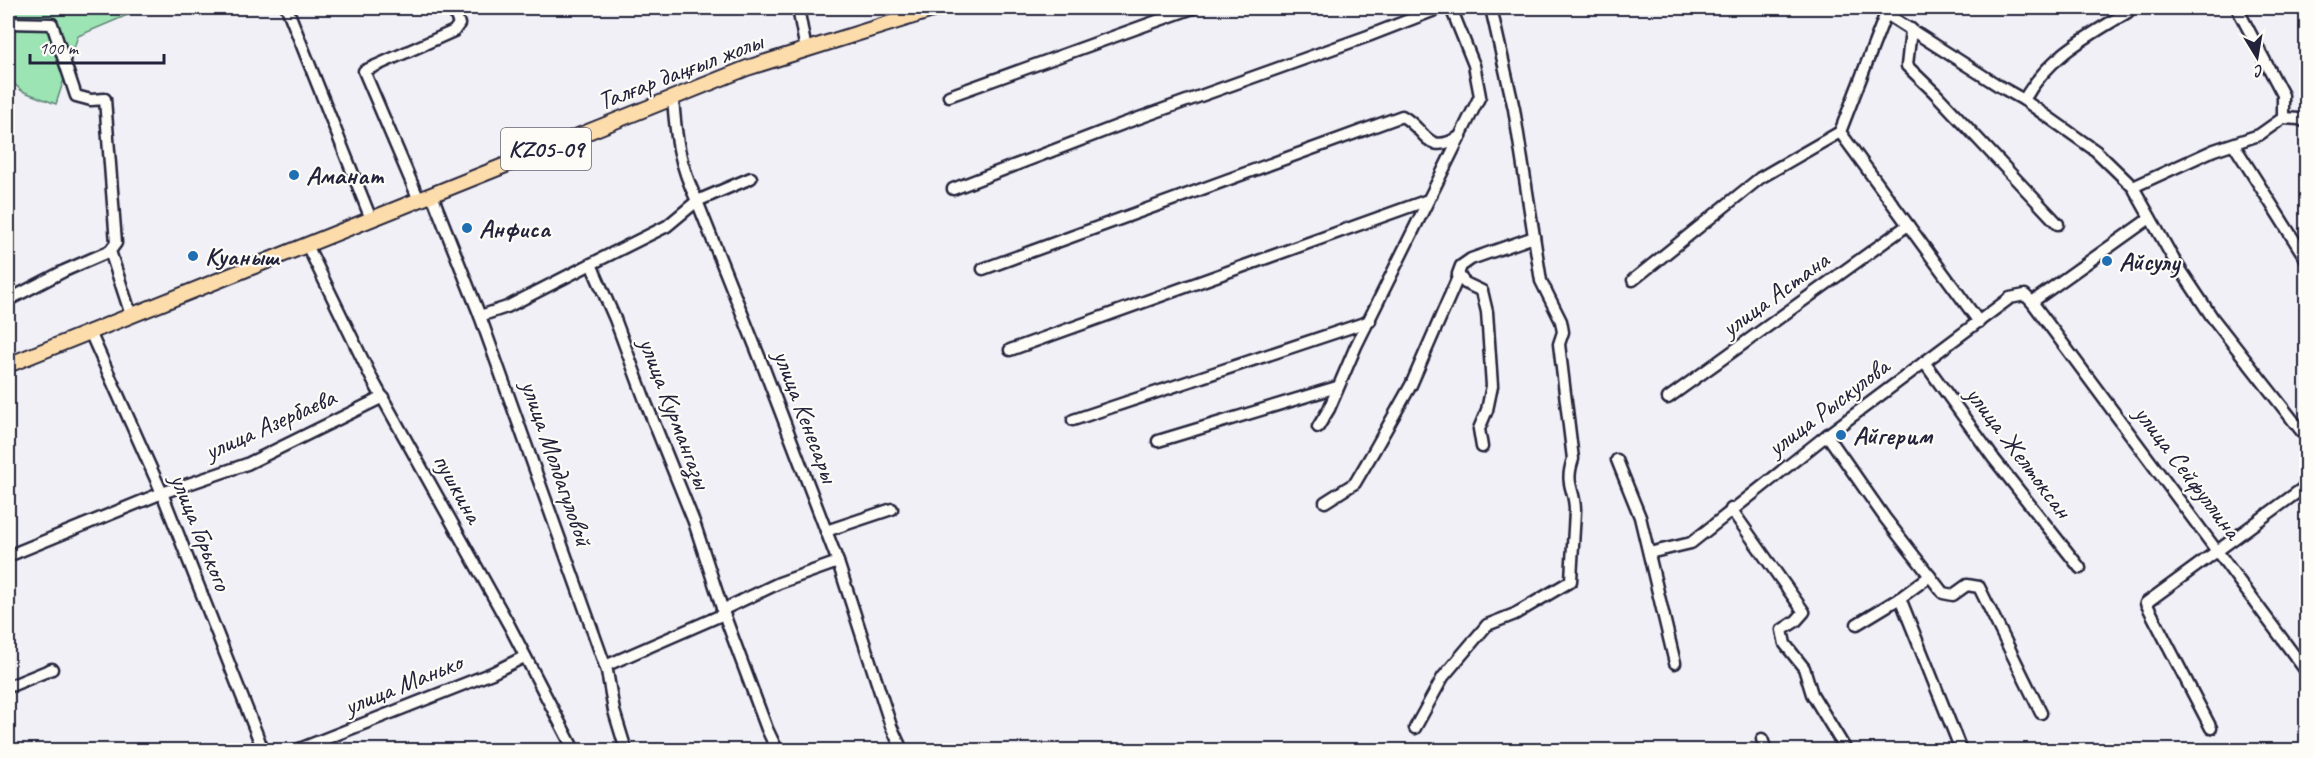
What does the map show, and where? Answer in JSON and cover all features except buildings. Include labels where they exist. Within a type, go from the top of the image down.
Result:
[{"type":"main road","name":"Талғар даңғыл жолы","points":[[8,365],[747,68],[939,8]]},
{"type":"street","points":[[287,8],[372,219]]},
{"type":"street","name":"улица Молдагуловой","points":[[453,8],[459,24],[454,30],[364,71],[426,197],[480,316],[605,666],[614,711],[626,750]]},
{"type":"street","points":[[798,8],[806,50]]},
{"type":"street","points":[[949,96],[1192,8]]},
{"type":"street","points":[[953,189],[1125,123],[1440,8]]},
{"type":"street","points":[[1318,427],[1329,409],[1337,387],[1480,96],[1474,65],[1450,8]]},
{"type":"street","points":[[1415,728],[1443,677],[1487,625],[1515,614],[1571,581],[1575,508],[1569,486],[1569,473],[1573,459],[1559,344],[1563,332],[1561,321],[1541,281],[1514,109],[1491,8]]},
{"type":"street","points":[[2237,8],[2283,95],[2283,118]]},
{"type":"street","points":[[1633,280],[1760,178],[1840,132],[1881,10],[2024,100],[2096,151],[2133,188],[2174,260],[2212,317],[2307,437]]},
{"type":"street","points":[[2024,100],[2035,80],[2071,47],[2127,12]]},
{"type":"street","points":[[8,23],[52,24],[76,96],[91,100],[105,99],[116,243],[110,251],[64,271],[8,300]]},
{"type":"street","points":[[1911,29],[1907,66],[1965,124],[2058,224]]},
{"type":"street","name":"улица Кенесары","points":[[673,98],[677,148],[684,174],[763,366],[838,562],[891,726],[902,750]]},
{"type":"street","points":[[983,269],[1402,116],[1410,120],[1432,144],[1442,146],[1461,136]]},
{"type":"street","points":[[2133,188],[2214,150],[2259,135],[2283,118],[2307,122]]},
{"type":"street","points":[[1840,132],[1979,322]]},
{"type":"street","points":[[2234,145],[2307,259]]},
{"type":"street","points":[[480,316],[507,307],[667,226],[697,201],[751,178]]},
{"type":"street","points":[[1010,350],[1428,200]]},
{"type":"street","points":[[2032,302],[2150,218]]},
{"type":"street","name":"улица Астана","points":[[1668,398],[1908,225]]},
{"type":"street","points":[[1325,501],[1355,483],[1376,449],[1411,384],[1461,266],[1471,259],[1534,237]]},
{"type":"street","name":"пушкина","points":[[306,245],[382,397],[509,625],[574,750]]},
{"type":"street","points":[[110,251],[131,315]]},
{"type":"street","name":"улица Курмангазы","points":[[591,264],[615,319],[646,404],[694,522],[723,612],[766,729],[777,750]]},
{"type":"street","points":[[1459,275],[1465,283],[1482,291],[1487,312],[1492,386],[1487,410],[1479,429],[1482,447]]},
{"type":"street","name":"улица Рыскулова","points":[[1649,553],[1691,543],[1827,435],[2010,298],[2025,295],[2032,302]]},
{"type":"street","name":"улица Сейфуллина","points":[[2032,302],[2307,671]]},
{"type":"street","points":[[1073,420],[1370,321]]},
{"type":"street","name":"улица Горького","points":[[90,332],[162,493],[263,750]]},
{"type":"street","name":"улица Желтоксан","points":[[1924,362],[1994,459],[2080,568]]},
{"type":"street","points":[[1158,441],[1337,387]]},
{"type":"street","name":"улица Азербаева","points":[[8,556],[162,493],[247,464],[382,397]]},
{"type":"street","points":[[1827,435],[1885,518],[1943,593],[1953,596],[1967,585],[1979,587],[2041,713]]},
{"type":"street","points":[[1617,460],[1640,517],[1675,663]]},
{"type":"street","points":[[2211,728],[2146,603],[2307,486]]},
{"type":"street","points":[[826,531],[892,509]]},
{"type":"street","points":[[1731,509],[1804,612],[1797,621],[1782,630],[1785,644],[1804,668],[1812,694],[1846,750]]},
{"type":"street","points":[[605,666],[723,612],[779,583],[838,562]]},
{"type":"street","points":[[1857,624],[1900,598],[1930,576]]},
{"type":"street","points":[[1900,598],[1961,750]]},
{"type":"street","name":"улица Манько","points":[[297,750],[492,674],[524,657]]},
{"type":"street","points":[[8,687],[52,669]]},
{"type":"street","points":[[1762,739],[1766,750]]},
{"type":"green space","points":[[8,8],[144,8],[78,36],[56,104],[22,91],[8,78]]},
{"type":"place","name":"Аманат","points":[[294,175]]},
{"type":"place","name":"Анфиса","points":[[467,228]]},
{"type":"place","name":"Куаныш","points":[[193,256]]},
{"type":"place","name":"Айсулу","points":[[2107,261]]},
{"type":"place","name":"Айгерим","points":[[1841,435]]}]
